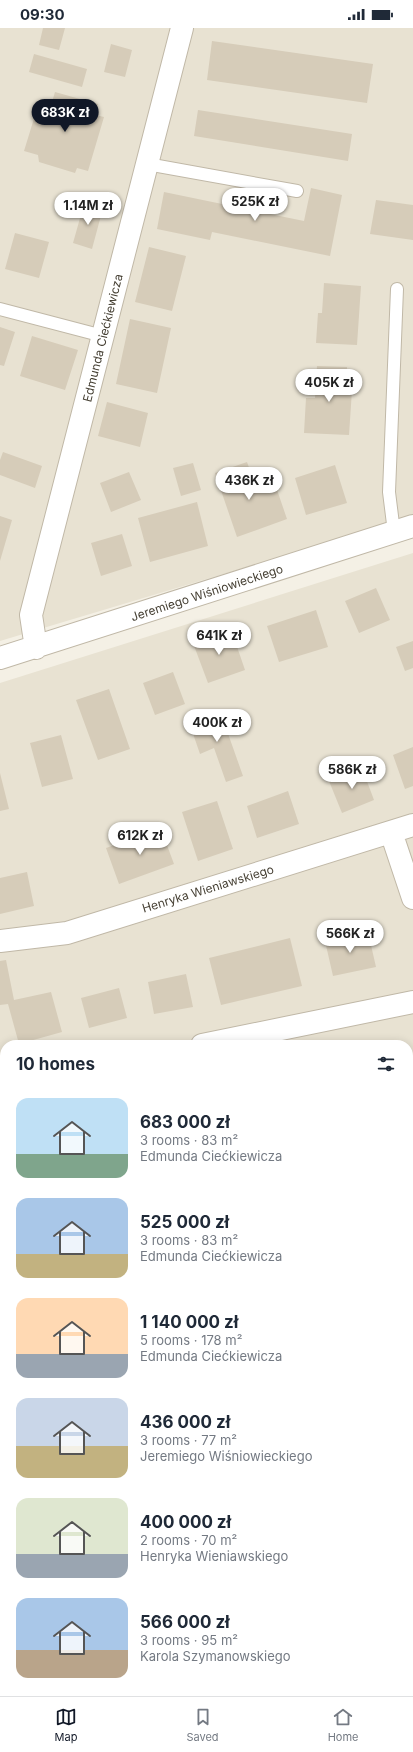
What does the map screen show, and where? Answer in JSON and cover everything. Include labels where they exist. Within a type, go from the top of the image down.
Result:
[{"type":"street","name":"Edmunda Ciećkiewicza","points":[[36,648],[32,615],[182,28]]},
{"type":"street","name":"Jeremiego Wiśniowieckiego","points":[[0,658],[36,648],[404,529]]},
{"type":"street","name":"Henryka Wieniawskiego","points":[[0,941],[67,933],[413,825]]},
{"type":"street","points":[[391,832],[413,898]]},
{"type":"street","points":[[227,1040],[413,1002]]},
{"type":"lane","points":[[147,164],[297,191]]},
{"type":"lane","points":[[398,289],[389,492],[404,529]]},
{"type":"lane","points":[[0,308],[103,336]]},
{"type":"shaded area","points":[[0,28],[413,28],[413,517],[0,641]]},
{"type":"shaded area","points":[[413,553],[413,1040],[0,1040],[0,683]]},
{"type":"building","points":[[43,28],[65,28],[59,50],[39,45]]},
{"type":"building","points":[[212,41],[373,64],[367,103],[207,80]]},
{"type":"building","points":[[111,44],[132,50],[125,77],[104,72]]},
{"type":"building","points":[[34,54],[87,69],[82,87],[29,72]]},
{"type":"building","points":[[55,92],[98,104],[95,115],[104,117],[88,171],[77,168],[75,173],[39,162],[38,155],[24,151],[40,99],[52,102]]},
{"type":"building","points":[[198,110],[352,134],[348,161],[194,136]]},
{"type":"building","points":[[311,188],[342,195],[330,256],[212,232],[210,240],[157,229],[164,192],[304,221]]},
{"type":"building","points":[[376,200],[413,205],[413,240],[370,234]]},
{"type":"building","points":[[84,204],[103,208],[92,249],[73,243]]},
{"type":"building","points":[[15,233],[49,242],[39,278],[5,269]]},
{"type":"building","points":[[149,247],[186,256],[172,311],[135,302]]},
{"type":"building","points":[[324,283],[361,286],[357,345],[316,343],[318,313],[322,313]]},
{"type":"building","points":[[130,319],[171,328],[157,393],[116,384]]},
{"type":"building","points":[[0,327],[15,332],[4,366],[0,365]]},
{"type":"building","points":[[32,336],[78,350],[65,390],[20,376]]},
{"type":"building","points":[[317,366],[347,367],[346,389],[352,390],[349,435],[304,433],[306,398],[315,398]]},
{"type":"building","points":[[107,402],[148,413],[140,447],[98,436]]},
{"type":"building","points":[[3,452],[42,466],[35,488],[0,475],[0,460]]},
{"type":"building","points":[[247,462],[258,493],[276,487],[287,519],[237,537],[215,473]]},
{"type":"building","points":[[193,463],[201,490],[181,496],[173,468]]},
{"type":"building","points":[[335,465],[347,503],[306,515],[295,478]]},
{"type":"building","points":[[129,472],[141,500],[111,512],[100,483]]},
{"type":"building","points":[[197,502],[208,546],[150,562],[138,518]]},
{"type":"building","points":[[0,516],[12,520],[0,561]]},
{"type":"building","points":[[122,534],[132,566],[101,576],[91,543]]},
{"type":"building","points":[[376,588],[390,620],[359,633],[345,601]]},
{"type":"building","points":[[316,610],[328,647],[279,662],[267,626]]},
{"type":"building","points":[[231,629],[245,670],[208,683],[193,643]]},
{"type":"building","points":[[413,641],[413,668],[405,671],[396,647]]},
{"type":"building","points":[[173,672],[185,704],[155,715],[143,683]]},
{"type":"building","points":[[109,689],[130,749],[98,760],[76,700]]},
{"type":"building","points":[[220,711],[243,776],[226,782],[214,748],[200,754],[189,722]]},
{"type":"building","points":[[61,735],[73,779],[42,787],[30,743]]},
{"type":"building","points":[[413,747],[413,786],[405,789],[393,755]]},
{"type":"building","points":[[362,768],[374,800],[342,813],[329,781]]},
{"type":"building","points":[[0,773],[9,809],[0,811]]},
{"type":"building","points":[[288,791],[299,824],[257,838],[247,806]]},
{"type":"building","points":[[217,801],[233,849],[198,861],[182,812]]},
{"type":"building","points":[[161,829],[174,864],[119,884],[106,848]]},
{"type":"building","points":[[27,872],[34,906],[0,914],[0,878]]},
{"type":"building","points":[[368,932],[376,967],[333,976],[325,941]]},
{"type":"building","points":[[290,938],[302,986],[221,1005],[209,958]]},
{"type":"building","points":[[6,960],[14,1000],[51,992],[62,1032],[33,1040],[18,1040],[8,1004],[0,1005],[0,961]]},
{"type":"building","points":[[186,974],[193,1007],[154,1014],[148,982]]},
{"type":"building","points":[[119,988],[127,1018],[89,1028],[81,998]]}]
